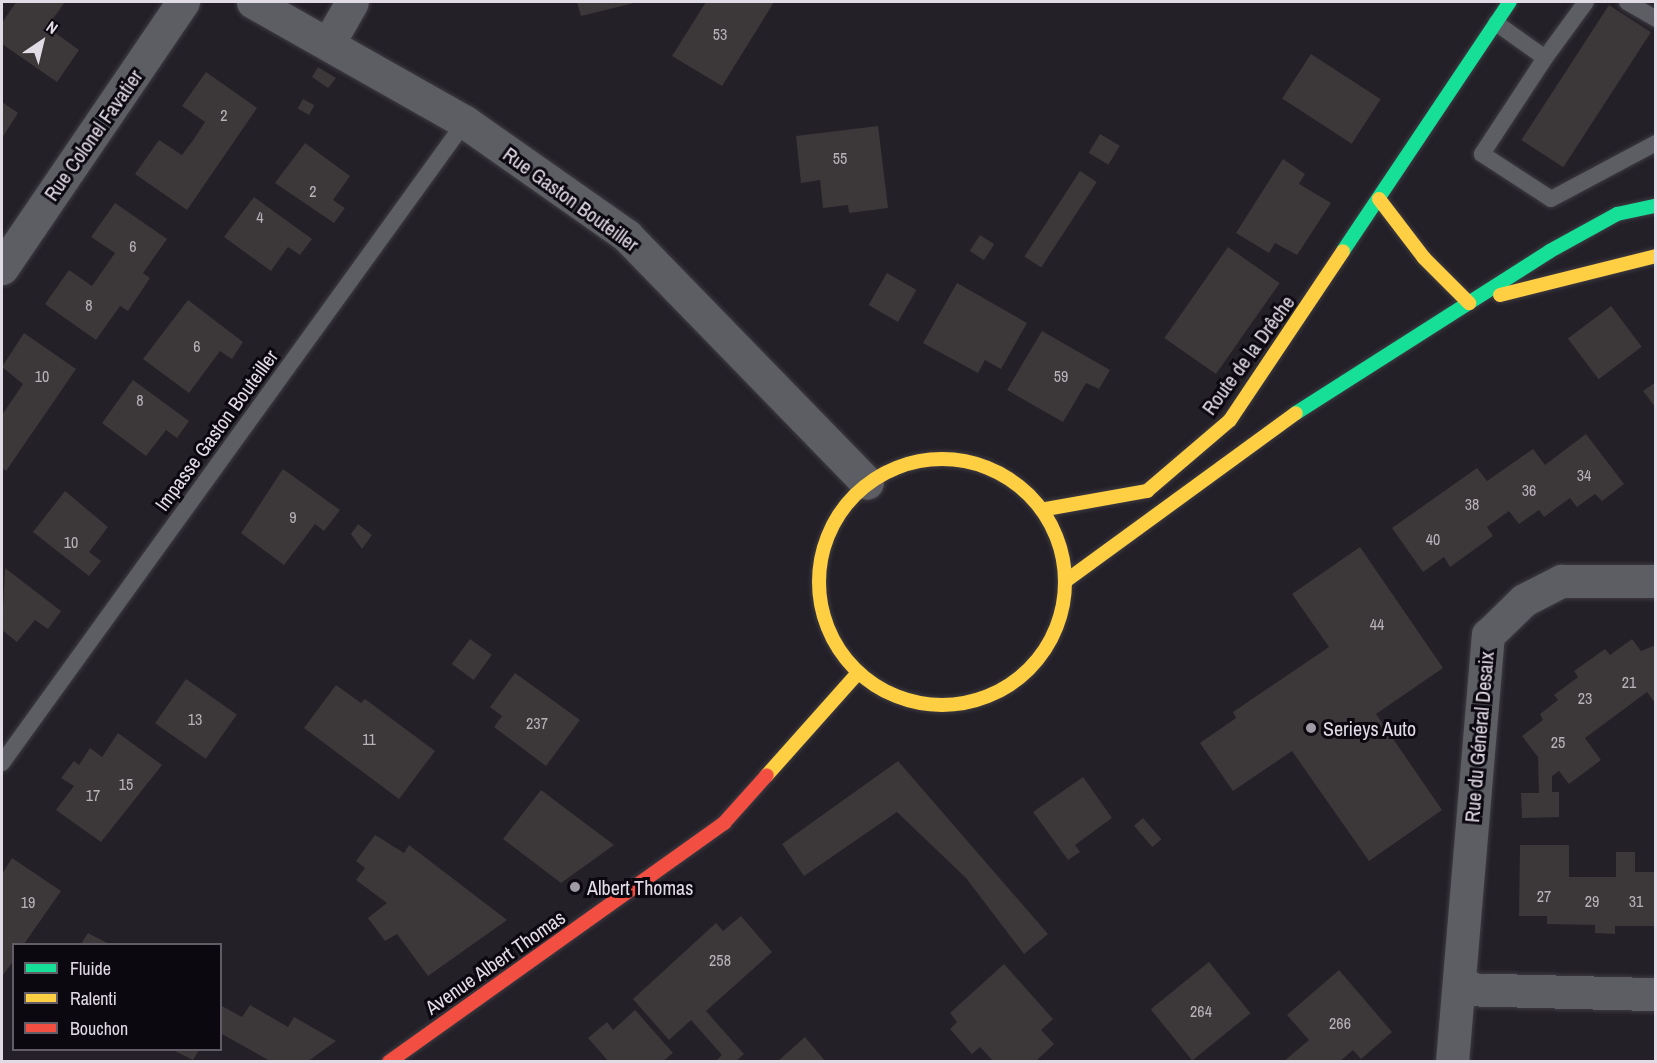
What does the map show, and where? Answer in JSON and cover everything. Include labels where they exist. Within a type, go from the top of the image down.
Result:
[{"type":"main road","name":"Route de la Drêche","points":[[1046,509],[1147,491],[1230,420],[1510,2]]},
{"type":"main road","points":[[1378,199],[1424,258],[1469,303]]},
{"type":"main road","points":[[1066,580],[1292,416],[1469,303],[1617,214],[1656,206]]},
{"type":"main road","points":[[1469,303],[1656,256]]},
{"type":"main road","points":[[946,458],[988,467],[1046,509],[1066,580],[1060,621],[1044,652],[1011,686],[973,703],[932,706],[892,696],[857,674],[837,650],[824,622],[818,591],[819,560],[839,513],[867,483],[904,464],[946,458]]},
{"type":"main road","name":"Avenue Albert Thomas","points":[[388,1062],[724,823],[857,674]]},
{"type":"street","name":"Rue Colonel Favatier","points":[[2,268],[183,2]]},
{"type":"street","name":"Rue Gaston Bouteiller","points":[[253,2],[465,122],[627,236],[867,483]]},
{"type":"street","points":[[328,44],[352,2]]},
{"type":"street","name":"Rue du Général Desaix","points":[[1452,1062],[1488,635],[1524,600],[1561,581],[1656,581]]},
{"type":"street","points":[[1459,988],[1656,994]]},
{"type":"lane","points":[[1586,2],[1545,58],[1482,154],[1551,199],[1656,143]]},
{"type":"lane","points":[[1627,2],[1656,19]]},
{"type":"lane","points":[[1496,23],[1545,58]]},
{"type":"lane","name":"Impasse Gaston Bouteiller","points":[[2,763],[465,122]]},
{"type":"building","points":[[16,2],[65,2],[47,27],[79,50],[57,82],[2,44],[2,23]]},
{"type":"building","points":[[577,2],[638,2],[581,16]]},
{"type":"building","points":[[706,2],[774,2],[722,86],[672,56]]},
{"type":"building","points":[[1609,5],[1651,32],[1563,167],[1521,140]]},
{"type":"building","points":[[1311,54],[1381,99],[1352,144],[1282,98]]},
{"type":"building","points":[[318,67],[336,78],[328,88],[312,77]]},
{"type":"building","points":[[206,72],[257,108],[187,210],[135,174],[159,140],[182,155],[194,139],[205,122],[182,106]]},
{"type":"building","points":[[303,99],[314,105],[309,115],[298,109]]},
{"type":"building","points":[[2,102],[18,113],[2,138]]},
{"type":"building","points":[[878,126],[888,208],[849,213],[848,205],[823,208],[820,180],[801,183],[796,136]]},
{"type":"building","points":[[1100,134],[1120,146],[1108,165],[1089,153]]},
{"type":"building","points":[[305,143],[350,176],[333,200],[345,208],[334,223],[275,183]]},
{"type":"building","points":[[1283,159],[1305,174],[1299,184],[1331,203],[1297,255],[1275,243],[1269,253],[1236,233]]},
{"type":"building","points":[[1080,171],[1097,182],[1041,267],[1024,257]]},
{"type":"building","points":[[254,197],[312,239],[300,255],[288,247],[271,271],[224,237]]},
{"type":"building","points":[[115,203],[167,239],[143,273],[150,278],[128,311],[120,306],[96,340],[45,304],[69,270],[92,286],[115,253],[91,237]]},
{"type":"building","points":[[980,235],[994,244],[984,260],[970,251]]},
{"type":"building","points":[[1228,247],[1280,283],[1216,374],[1164,338]]},
{"type":"building","points":[[887,273],[916,290],[898,322],[868,305]]},
{"type":"building","points":[[957,283],[1027,323],[1001,369],[985,360],[978,373],[923,343]]},
{"type":"building","points":[[188,300],[243,342],[232,359],[220,351],[189,393],[143,359]]},
{"type":"building","points":[[1611,306],[1642,347],[1599,379],[1568,338]]},
{"type":"building","points":[[1042,331],[1110,370],[1099,389],[1086,383],[1063,422],[1007,390]]},
{"type":"building","points":[[24,333],[76,369],[6,471],[2,468],[2,415],[23,384],[2,367]]},
{"type":"building","points":[[133,380],[189,421],[177,438],[166,430],[146,456],[102,423]]},
{"type":"building","points":[[1656,382],[1656,408],[1643,391]]},
{"type":"building","points":[[1586,434],[1624,484],[1602,501],[1595,494],[1577,507],[1570,498],[1544,517],[1539,510],[1519,524],[1509,511],[1487,527],[1493,536],[1450,567],[1444,557],[1423,572],[1392,528],[1477,468],[1487,481],[1533,449],[1545,465]]},
{"type":"building","points":[[283,469],[340,510],[324,531],[315,524],[284,565],[241,533]]},
{"type":"building","points":[[65,491],[108,527],[89,552],[101,561],[89,576],[33,532]]},
{"type":"building","points":[[358,524],[372,535],[362,549],[351,534]]},
{"type":"building","points":[[1360,547],[1443,668],[1376,714],[1442,810],[1369,861],[1292,751],[1233,791],[1200,743],[1236,718],[1233,712],[1329,647],[1292,594]]},
{"type":"building","points":[[5,568],[61,611],[48,629],[35,620],[17,642],[2,630]]},
{"type":"building","points":[[470,639],[492,655],[474,680],[452,664]]},
{"type":"building","points":[[1632,639],[1641,651],[1656,645],[1656,704],[1647,692],[1585,738],[1601,760],[1569,784],[1559,771],[1552,776],[1552,792],[1559,792],[1559,817],[1522,818],[1521,793],[1539,793],[1538,757],[1522,736],[1543,720],[1540,714],[1558,700],[1554,695],[1578,677],[1574,671],[1605,649],[1610,655]]},
{"type":"building","points":[[515,673],[580,720],[546,766],[494,727],[502,716],[490,707]]},
{"type":"building","points":[[186,679],[237,715],[206,759],[155,723]]},
{"type":"building","points":[[336,685],[361,703],[365,699],[435,751],[399,799],[304,728]]},
{"type":"building","points":[[118,733],[162,765],[101,842],[56,810],[74,786],[61,778],[74,761],[79,765],[90,748],[102,757]]},
{"type":"building","points":[[898,761],[1048,934],[1024,954],[966,878],[897,812],[804,876],[782,844]]},
{"type":"building","points":[[1083,777],[1112,818],[1075,845],[1080,852],[1068,860],[1033,812]]},
{"type":"building","points":[[541,790],[614,845],[561,883],[503,839]]},
{"type":"building","points":[[1143,818],[1161,839],[1152,847],[1134,826]]},
{"type":"building","points":[[375,835],[404,853],[409,845],[507,920],[428,976],[397,934],[385,941],[368,918],[387,903],[356,880],[365,868],[356,861]]},
{"type":"building","points":[[1520,845],[1569,845],[1569,877],[1616,877],[1616,852],[1635,852],[1635,872],[1656,872],[1656,926],[1615,926],[1615,934],[1595,933],[1595,925],[1547,924],[1547,916],[1519,916]]},
{"type":"building","points":[[12,858],[61,891],[25,943],[12,943],[12,963],[3,975],[2,874]]},
{"type":"building","points":[[741,916],[772,952],[706,1011],[744,1054],[735,1062],[715,1062],[722,1055],[691,1020],[669,1040],[633,999],[716,923],[723,931]]},
{"type":"building","points":[[88,933],[107,943],[82,943]]},
{"type":"building","points":[[1209,962],[1251,1013],[1192,1060],[1151,1009]]},
{"type":"building","points":[[1004,964],[1053,1019],[1041,1030],[1054,1044],[1035,1062],[994,1062],[980,1047],[972,1054],[950,1029],[957,1022],[950,1013]]},
{"type":"building","points":[[1339,970],[1392,1032],[1361,1059],[1353,1050],[1339,1062],[1283,1062],[1309,1040],[1287,1015]]},
{"type":"building","points":[[250,1005],[288,1027],[294,1017],[336,1041],[307,1062],[272,1062],[222,1034],[222,1006],[242,1017]]},
{"type":"building","points":[[635,1010],[673,1053],[662,1062],[609,1062],[588,1038],[607,1022],[613,1030]]},
{"type":"building","points":[[805,1037],[826,1062],[777,1062]]},
{"type":"building","points":[[175,1051],[198,1051],[193,1060]]},
{"type":"traffic: fast","points":[[1343,251],[1510,2]]},
{"type":"traffic: fast","points":[[1296,413],[1550,251],[1617,214],[1656,206]]},
{"type":"traffic: slow","points":[[1379,199],[1424,258],[1469,303]]},
{"type":"traffic: slow","points":[[1046,509],[1147,491],[1230,420],[1343,251]]},
{"type":"traffic: slow","points":[[1500,295],[1656,256]]},
{"type":"traffic: slow","points":[[1067,580],[1296,413]]},
{"type":"traffic: slow","points":[[954,459],[978,464],[1000,473],[1011,479],[1029,495],[1045,513],[1056,535],[1063,558],[1065,582],[1063,606],[1056,629],[1045,651],[1029,669],[1011,685],[978,700],[954,705],[930,705],[906,700],[873,685],[839,651],[828,629],[821,606],[819,570],[824,546],[839,513],[873,479],[895,468],[918,461],[954,459]]},
{"type":"traffic: slow","points":[[767,775],[857,674]]},
{"type":"traffic: jam","points":[[389,1062],[724,823],[767,775]]},
{"type":"place","name":"Serieys Auto","points":[[1311,728]]},
{"type":"place","name":"Albert Thomas","points":[[575,887]]}]
